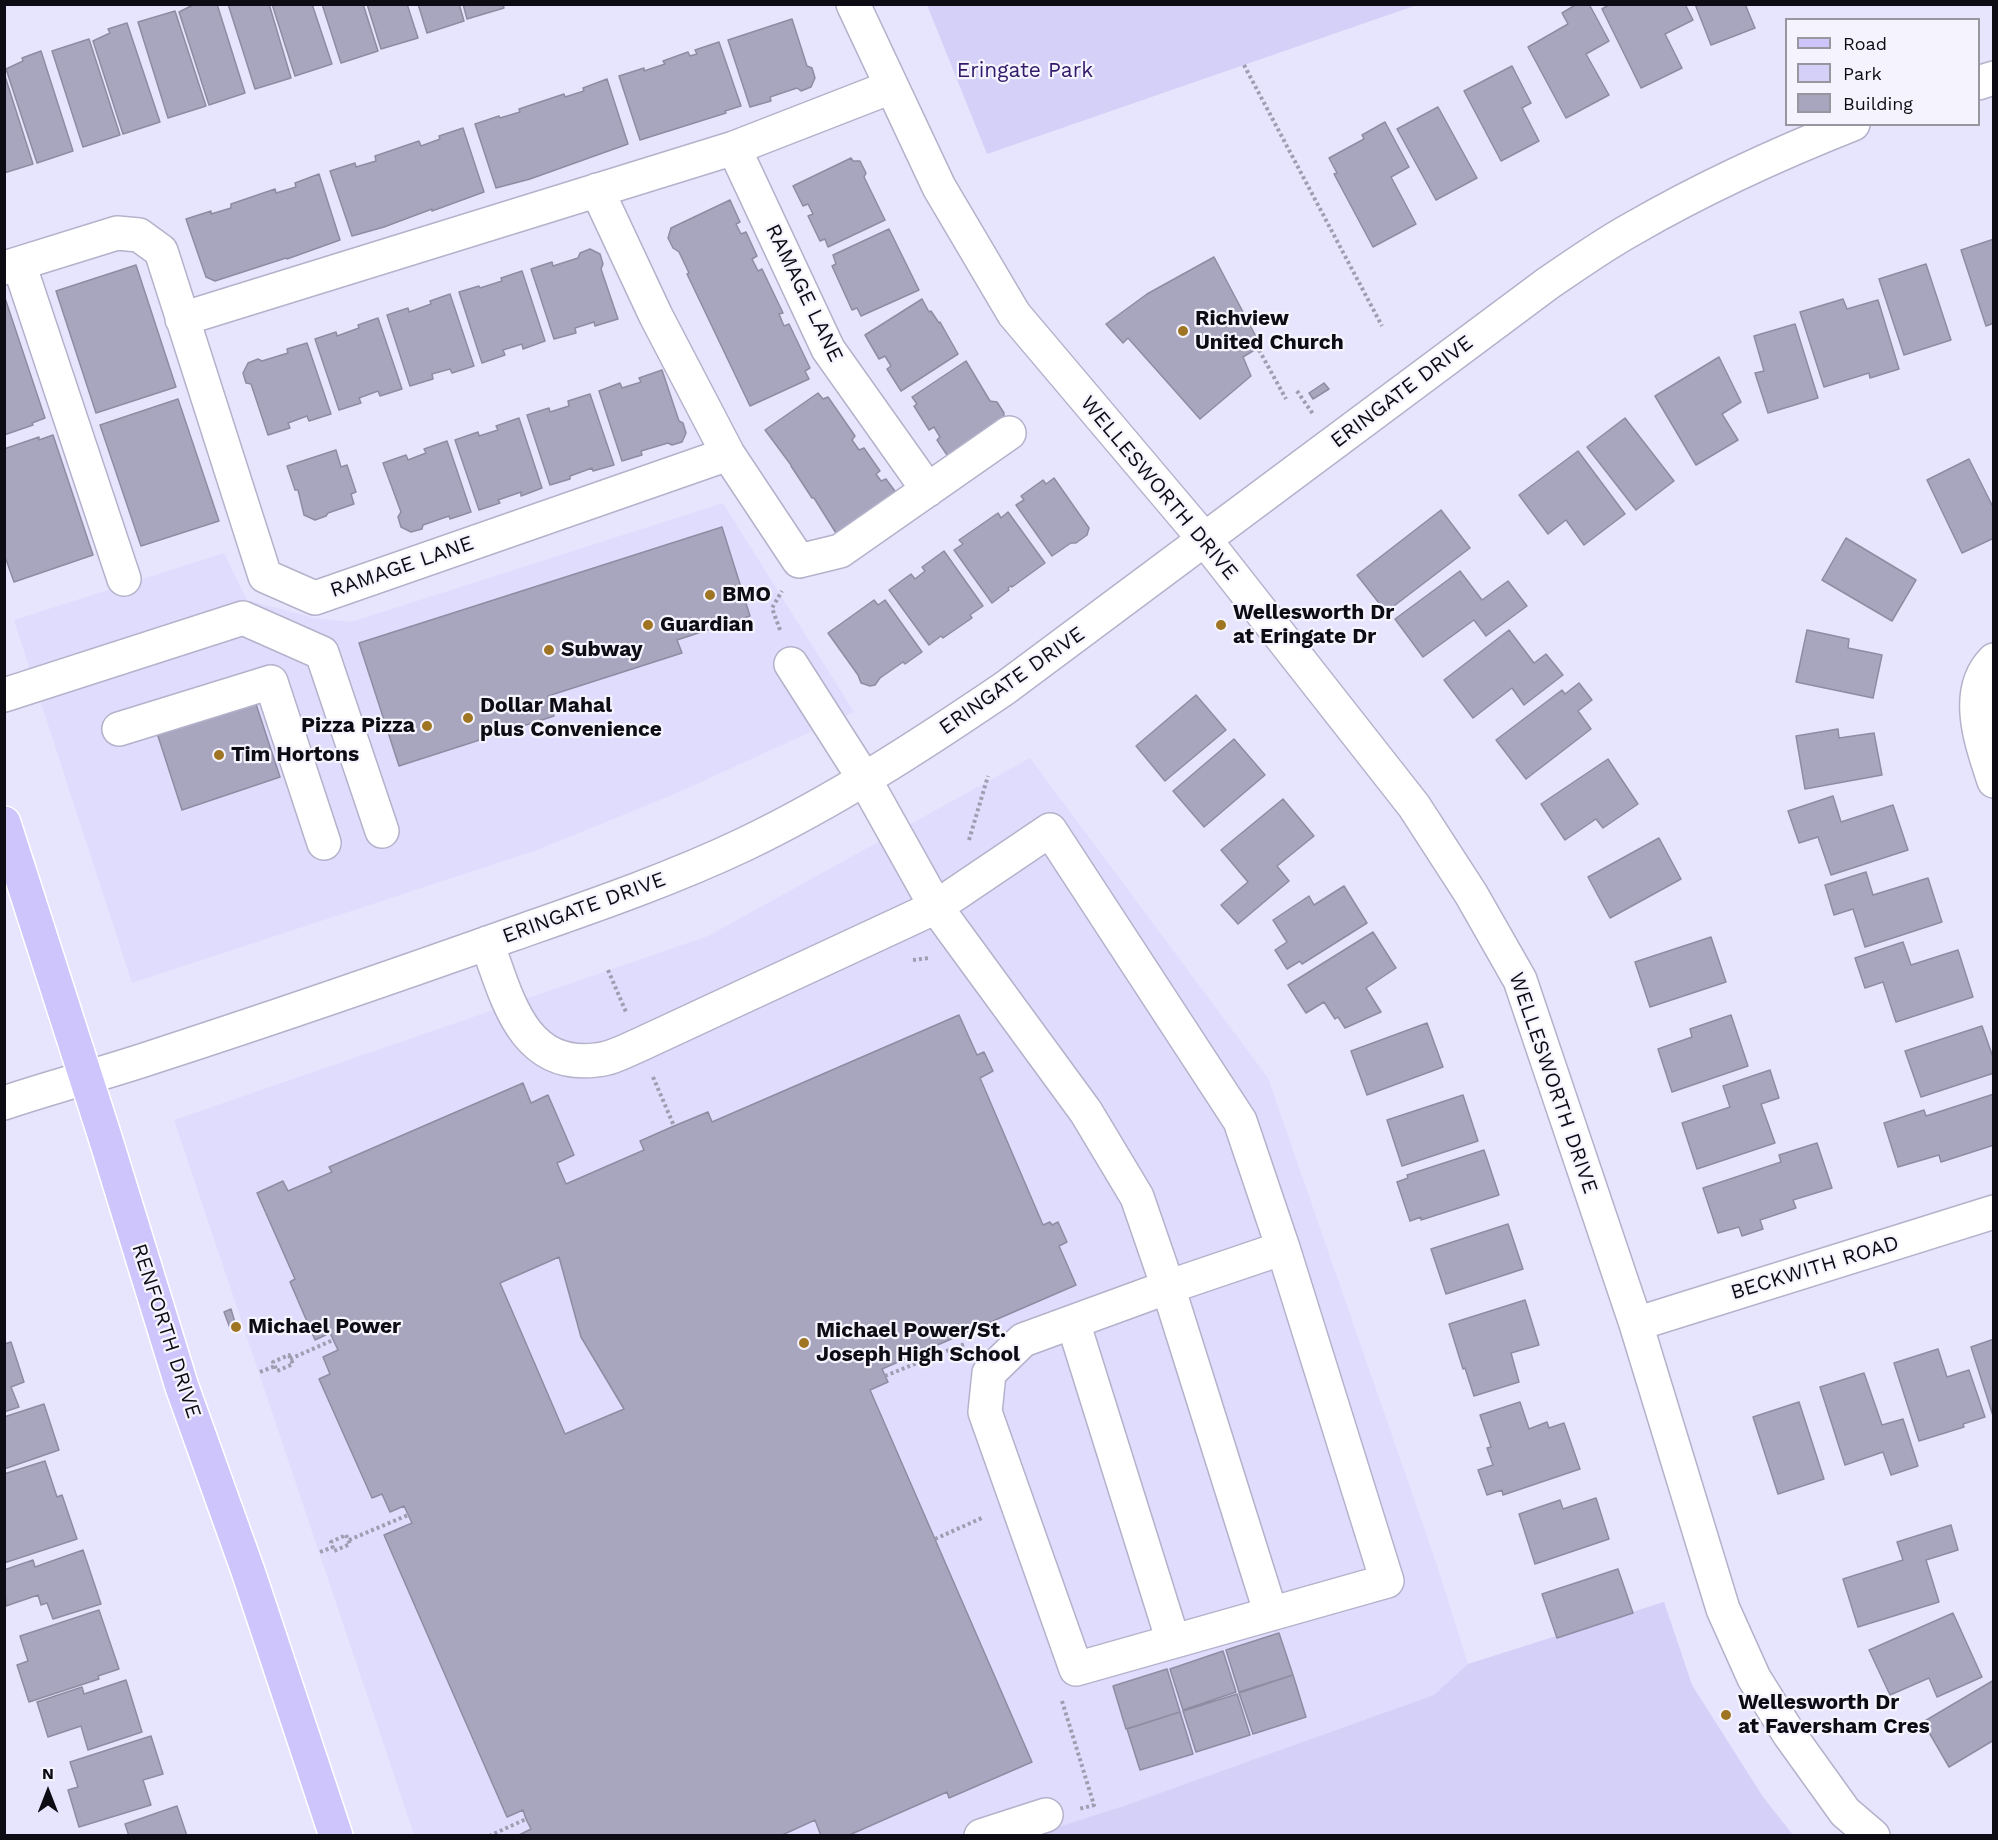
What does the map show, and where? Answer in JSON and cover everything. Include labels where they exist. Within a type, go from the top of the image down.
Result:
[{"type":"main road","name":"RENFORTH DRIVE","points":[[4,823],[182,1387],[248,1571],[336,1836]]},
{"type":"street","name":"WELLESWORTH DRIVE","points":[[853,4],[939,187],[1014,314],[1204,540],[1414,807],[1471,894],[1520,980],[1636,1324],[1723,1609],[1754,1678],[1789,1734],[1845,1812],[1873,1836]]},
{"type":"street","points":[[182,319],[734,148],[891,87]]},
{"type":"street","name":"ERINGATE DRIVE","points":[[4,1103],[155,1057],[487,943],[646,886],[719,856],[771,831],[865,780],[1005,688],[1547,284],[1630,230],[1679,202],[1739,172],[1848,126]]},
{"type":"street","name":"RAMAGE LANE","points":[[734,148],[828,350],[928,490]]},
{"type":"street","points":[[597,190],[656,316],[728,454],[799,561],[840,551],[1009,433]]},
{"type":"street","name":"RAMAGE LANE","points":[[124,579],[12,266],[117,232],[139,235],[161,251],[265,576],[315,598],[728,454]]},
{"type":"street","points":[[4,695],[243,618],[322,653],[382,831]]},
{"type":"street","points":[[1994,660],[1988,665],[1979,684],[1977,698],[1978,724],[1994,781]]},
{"type":"street","points":[[791,664],[865,780],[936,906],[1086,1112],[1137,1197],[1168,1287],[1271,1614]]},
{"type":"street","points":[[119,729],[271,682],[324,843]]},
{"type":"street","points":[[487,943],[509,1003],[526,1033],[538,1046],[553,1053],[566,1058],[595,1060],[609,1057],[650,1040],[936,906],[1050,830],[1240,1121],[1284,1248],[1387,1581],[1076,1669],[985,1412],[989,1373],[1023,1340],[1284,1248]]},
{"type":"street","name":"BECKWITH ROAD","points":[[1636,1324],[1994,1212]]},
{"type":"street","points":[[1073,1322],[1173,1641]]},
{"type":"street","points":[[981,1836],[1046,1815]]},
{"type":"path","points":[[1244,65],[1382,326]]},
{"type":"path","points":[[1259,350],[1286,399]]},
{"type":"path","points":[[1297,391],[1313,415]]},
{"type":"path","points":[[791,664],[772,608],[799,561]]},
{"type":"path","points":[[968,843],[988,776]]},
{"type":"path","points":[[902,965],[922,958],[930,958]]},
{"type":"path","points":[[643,1077],[652,1074]]},
{"type":"path","points":[[290,1359],[333,1340]]},
{"type":"path","points":[[885,1376],[975,1340]]},
{"type":"path","points":[[954,1348],[957,1360]]},
{"type":"path","points":[[289,1355],[293,1364],[277,1371],[275,1366],[273,1362],[289,1355]]},
{"type":"path","points":[[260,1372],[275,1366]]},
{"type":"path","points":[[935,1539],[994,1513]]},
{"type":"path","points":[[348,1540],[408,1515]]},
{"type":"path","points":[[346,1535],[350,1544],[334,1551],[333,1547],[331,1542],[346,1535]]},
{"type":"path","points":[[320,1552],[333,1547]]},
{"type":"path","points":[[1061,1697],[1094,1806]]},
{"type":"path","points":[[489,1836],[526,1819]]},
{"type":"shaded area","points":[[723,503],[854,712],[677,793],[537,850],[132,983],[14,620],[224,553],[247,600],[315,618],[351,622]]},
{"type":"shaded area","name":"Michael Power/St. Joseph High School","points":[[1030,758],[1268,1078],[1437,1565],[1468,1664],[1664,1602],[1692,1685],[1763,1797],[1793,1835],[414,1835],[174,1120],[708,936]]},
{"type":"green space","name":"Eringate Park","points":[[927,5],[1417,5],[987,154]]},
{"type":"green space","points":[[1664,1602],[1692,1685],[1763,1797],[1793,1835],[1030,1836],[1127,1805],[1434,1695],[1468,1664]]},
{"type":"building","points":[[195,4],[217,4],[245,93],[209,105],[179,12]]},
{"type":"building","points":[[228,4],[269,4],[291,78],[255,89]]},
{"type":"building","points":[[272,4],[312,4],[332,64],[295,76]]},
{"type":"building","points":[[322,4],[363,4],[378,51],[341,63]]},
{"type":"building","points":[[367,4],[407,4],[418,38],[381,49]]},
{"type":"building","points":[[418,4],[459,4],[464,21],[427,33]]},
{"type":"building","points":[[463,4],[503,4],[504,8],[467,19]]},
{"type":"building","points":[[1577,4],[1589,4],[1609,41],[1586,54],[1609,95],[1566,118],[1528,47],[1568,24],[1562,13]]},
{"type":"building","points":[[1610,4],[1685,4],[1693,20],[1665,34],[1682,68],[1641,88],[1602,9]]},
{"type":"building","points":[[1695,4],[1745,4],[1755,28],[1711,45]]},
{"type":"building","points":[[175,11],[206,106],[168,118],[138,22]]},
{"type":"building","points":[[792,19],[807,66],[812,68],[815,78],[811,87],[801,91],[797,88],[770,97],[771,101],[750,107],[728,40]]},
{"type":"building","points":[[127,23],[160,122],[123,134],[93,41],[110,33],[108,29]]},
{"type":"building","points":[[89,39],[120,135],[83,147],[52,51]]},
{"type":"building","points":[[719,42],[741,106],[725,111],[726,113],[640,140],[619,76],[665,64],[663,61],[688,52],[690,56],[697,54],[695,50]]},
{"type":"building","points":[[41,51],[73,151],[37,163],[6,69],[23,61],[22,58]]},
{"type":"building","points":[[1512,66],[1531,103],[1522,108],[1539,141],[1501,161],[1464,91]]},
{"type":"building","points":[[4,73],[33,164],[4,173]]},
{"type":"building","points":[[607,79],[628,144],[530,179],[496,188],[475,124],[520,112],[519,109],[564,94],[565,97],[584,91],[583,88]]},
{"type":"building","points":[[1438,107],[1477,178],[1436,200],[1397,129]]},
{"type":"building","points":[[1385,122],[1409,167],[1391,177],[1416,224],[1373,247],[1334,174],[1337,173],[1329,158],[1364,139],[1362,135]]},
{"type":"building","points":[[463,128],[484,192],[352,236],[330,171],[355,163],[356,167],[376,161],[375,156],[419,141],[421,146],[440,139],[439,136]]},
{"type":"building","points":[[851,158],[853,161],[860,161],[866,173],[864,177],[885,220],[828,247],[825,239],[820,241],[808,216],[813,214],[808,204],[803,206],[793,186]]},
{"type":"building","points":[[319,174],[340,240],[215,281],[206,277],[186,219],[211,211],[211,214],[231,208],[231,204],[275,189],[276,193],[296,187],[295,183]]},
{"type":"building","points":[[730,200],[740,222],[736,224],[741,234],[746,232],[757,256],[752,259],[758,271],[762,269],[783,313],[779,314],[784,326],[789,324],[810,368],[805,371],[809,379],[750,406],[687,274],[689,273],[679,252],[673,248],[668,238],[671,228]]},
{"type":"building","points":[[889,229],[919,290],[861,316],[857,308],[852,310],[832,266],[836,264],[833,255]]},
{"type":"building","points":[[1994,239],[1994,323],[1986,326],[1961,250]]},
{"type":"building","points":[[590,249],[600,254],[603,264],[601,269],[618,319],[595,326],[594,322],[575,328],[576,333],[554,339],[531,269],[552,262],[553,266],[578,258],[580,253]]},
{"type":"building","name":"Richview United Church","points":[[1214,257],[1261,346],[1243,357],[1251,376],[1200,419],[1128,338],[1123,343],[1106,324],[1147,294]]},
{"type":"building","points":[[1926,264],[1951,340],[1904,355],[1879,279]]},
{"type":"building","points":[[136,265],[176,387],[96,413],[56,291]]},
{"type":"building","points":[[522,271],[545,341],[523,349],[522,344],[503,350],[505,355],[482,363],[459,292],[502,281],[501,278]]},
{"type":"building","points":[[450,294],[474,366],[452,373],[450,369],[432,374],[433,379],[410,386],[387,315],[408,308],[409,312]]},
{"type":"building","points":[[5,298],[45,418],[32,423],[33,425],[4,435]]},
{"type":"building","points":[[922,299],[929,312],[931,311],[940,322],[958,354],[901,391],[887,369],[891,366],[885,356],[879,359],[865,335]]},
{"type":"building","points":[[1843,299],[1847,309],[1878,300],[1899,369],[1870,378],[1869,373],[1824,387],[1800,312]]},
{"type":"building","points":[[378,318],[402,389],[380,396],[378,391],[359,398],[361,403],[339,410],[315,339],[336,332],[337,336]]},
{"type":"building","points":[[1795,324],[1818,398],[1768,413],[1755,373],[1764,371],[1754,336]]},
{"type":"building","points":[[307,343],[331,414],[309,421],[307,416],[288,423],[290,428],[268,435],[251,384],[246,383],[243,373],[248,363],[288,353],[287,349]]},
{"type":"building","points":[[1719,357],[1741,402],[1722,414],[1738,440],[1696,465],[1655,396]]},
{"type":"building","points":[[966,361],[990,401],[997,402],[1004,413],[1003,422],[949,458],[937,440],[940,437],[934,427],[929,430],[914,406],[917,404],[912,397]]},
{"type":"building","points":[[662,370],[679,421],[683,423],[686,433],[682,442],[672,445],[668,443],[641,451],[642,455],[622,461],[599,391],[620,383],[622,388],[641,382],[639,378]]},
{"type":"building","points":[[1324,383],[1329,389],[1313,399],[1309,393]]},
{"type":"building","points":[[818,393],[823,399],[828,397],[855,436],[852,440],[859,450],[864,448],[880,471],[876,474],[881,481],[886,479],[900,498],[846,535],[836,533],[765,430]]},
{"type":"building","points":[[590,394],[614,465],[593,471],[592,468],[570,476],[570,479],[550,485],[527,415],[549,408],[550,412],[569,406],[568,401]]},
{"type":"building","points":[[178,399],[219,521],[141,546],[100,425]]},
{"type":"building","points":[[519,418],[542,488],[521,496],[521,492],[498,500],[500,503],[479,510],[455,440],[478,432],[479,436],[498,430],[496,426]]},
{"type":"building","points":[[1625,418],[1674,481],[1636,510],[1587,447]]},
{"type":"building","points":[[53,435],[93,555],[14,582],[4,554],[4,449],[39,437],[39,440]]},
{"type":"building","points":[[447,441],[471,512],[450,519],[449,516],[411,532],[401,527],[398,517],[401,512],[383,463],[406,455],[408,460],[426,453],[424,449]]},
{"type":"building","points":[[336,450],[341,467],[347,465],[356,492],[351,494],[354,504],[315,520],[304,515],[298,490],[295,490],[287,466]]},
{"type":"building","points":[[1578,451],[1625,514],[1584,545],[1566,520],[1548,534],[1519,495]]},
{"type":"building","points":[[1969,459],[1994,509],[1994,538],[1962,553],[1927,480]]},
{"type":"building","points":[[1054,478],[1089,528],[1087,535],[1052,556],[1016,505],[1024,500],[1021,496],[1043,480],[1046,484]]},
{"type":"building","points":[[1441,510],[1470,548],[1386,612],[1357,575]]},
{"type":"building","points":[[1008,512],[1045,563],[1008,588],[1009,590],[992,603],[954,550],[963,544],[959,540],[998,513],[1001,518]]},
{"type":"building","points":[[722,527],[750,616],[677,640],[682,653],[548,696],[554,716],[399,766],[359,643]]},
{"type":"building","points":[[1846,538],[1916,580],[1892,621],[1822,580]]},
{"type":"building","points":[[944,551],[983,606],[970,615],[972,618],[929,645],[889,590],[911,574],[915,579],[925,571],[922,567]]},
{"type":"building","points":[[1460,571],[1482,600],[1508,581],[1527,606],[1486,636],[1474,620],[1423,657],[1395,619]]},
{"type":"building","points":[[874,600],[878,605],[885,600],[922,652],[905,664],[903,662],[880,678],[875,685],[870,686],[861,683],[858,675],[828,633]]},
{"type":"building","points":[[1509,630],[1534,663],[1546,654],[1563,675],[1524,705],[1512,688],[1473,718],[1444,680]]},
{"type":"building","points":[[1807,630],[1849,639],[1848,648],[1882,655],[1873,698],[1796,682]]},
{"type":"building","points":[[1579,683],[1592,700],[1578,711],[1591,729],[1526,779],[1496,740],[1562,690],[1565,694]]},
{"type":"building","points":[[1196,695],[1226,730],[1165,781],[1136,746]]},
{"type":"building","name":"Tim Hortons","points":[[255,701],[280,777],[182,810],[157,733]]},
{"type":"building","points":[[1838,729],[1839,738],[1874,733],[1882,775],[1805,789],[1796,736]]},
{"type":"building","points":[[1234,739],[1265,775],[1204,827],[1173,791]]},
{"type":"building","points":[[1608,759],[1638,804],[1603,828],[1596,819],[1565,840],[1541,804]]},
{"type":"building","points":[[1833,796],[1841,822],[1893,805],[1908,850],[1831,875],[1818,837],[1799,843],[1788,811]]},
{"type":"building","points":[[1283,799],[1314,836],[1277,866],[1289,881],[1238,924],[1221,905],[1248,882],[1221,850]]},
{"type":"building","points":[[1659,838],[1681,879],[1610,918],[1588,877]]},
{"type":"building","points":[[1866,872],[1873,895],[1928,878],[1942,922],[1865,947],[1853,909],[1834,915],[1825,885]]},
{"type":"building","points":[[1344,886],[1367,923],[1302,964],[1300,961],[1287,969],[1275,950],[1287,942],[1273,920],[1309,896],[1314,905]]},
{"type":"building","points":[[1373,932],[1396,968],[1366,988],[1381,1012],[1345,1028],[1338,1017],[1335,1019],[1324,1002],[1306,1013],[1288,985]]},
{"type":"building","points":[[1711,937],[1726,982],[1650,1007],[1635,962]]},
{"type":"building","points":[[1903,942],[1911,965],[1958,950],[1973,997],[1896,1022],[1883,982],[1865,988],[1855,958]]},
{"type":"building","points":[[959,1015],[977,1055],[984,1052],[993,1071],[980,1078],[1043,1225],[1058,1222],[1067,1242],[1059,1246],[1076,1285],[882,1369],[888,1382],[870,1390],[1032,1762],[949,1798],[947,1792],[847,1836],[821,1836],[815,1820],[780,1836],[517,1836],[531,1829],[523,1810],[507,1817],[384,1535],[412,1523],[404,1506],[390,1512],[382,1494],[372,1498],[319,1379],[330,1374],[323,1357],[338,1350],[330,1333],[315,1340],[290,1282],[295,1279],[257,1193],[283,1181],[288,1191],[332,1172],[329,1167],[523,1083],[531,1103],[548,1095],[574,1155],[557,1163],[566,1184],[644,1150],[640,1141],[674,1126],[708,1112],[712,1122]],"holes":[[[559,1257],[581,1337],[624,1409],[565,1434],[500,1283]]]},
{"type":"building","points":[[1731,1015],[1748,1066],[1672,1092],[1658,1049],[1692,1037],[1690,1029]]},
{"type":"building","points":[[1427,1023],[1443,1067],[1367,1095],[1351,1051]]},
{"type":"building","points":[[1982,1026],[1994,1060],[1994,1073],[1921,1097],[1905,1051]]},
{"type":"building","points":[[1770,1070],[1779,1098],[1761,1104],[1775,1143],[1697,1169],[1682,1123],[1730,1107],[1723,1086]]},
{"type":"building","points":[[1994,1094],[1994,1145],[1941,1162],[1939,1155],[1898,1167],[1884,1123],[1924,1110],[1926,1116]]},
{"type":"building","points":[[1463,1095],[1478,1141],[1402,1166],[1387,1120]]},
{"type":"building","points":[[1817,1143],[1832,1188],[1793,1200],[1796,1208],[1760,1220],[1763,1229],[1742,1236],[1739,1227],[1718,1233],[1703,1188],[1781,1162],[1779,1155]]},
{"type":"building","points":[[1484,1150],[1499,1195],[1421,1220],[1421,1217],[1410,1221],[1397,1182],[1408,1178],[1407,1175]]},
{"type":"building","points":[[1508,1224],[1523,1269],[1446,1294],[1431,1249]]},
{"type":"building","points":[[1525,1300],[1539,1345],[1511,1353],[1519,1382],[1474,1396],[1449,1324]]},
{"type":"building","points":[[231,1309],[236,1326],[230,1328],[224,1312]]},
{"type":"building","points":[[1994,1339],[1994,1419],[1971,1347]]},
{"type":"building","points":[[11,1342],[24,1382],[11,1387],[19,1407],[4,1412],[4,1344]]},
{"type":"building","points":[[1938,1349],[1947,1377],[1969,1370],[1985,1417],[1963,1424],[1964,1427],[1919,1441],[1894,1363]]},
{"type":"building","points":[[1864,1373],[1882,1425],[1903,1419],[1918,1466],[1891,1475],[1883,1452],[1845,1465],[1820,1387]]},
{"type":"building","points":[[1520,1402],[1529,1429],[1547,1422],[1549,1428],[1564,1423],[1580,1469],[1503,1495],[1502,1490],[1487,1495],[1478,1470],[1493,1465],[1487,1448],[1491,1447],[1480,1415]]},
{"type":"building","points":[[1799,1402],[1824,1479],[1778,1494],[1753,1417]]},
{"type":"building","points":[[44,1404],[59,1450],[4,1469],[4,1417]]},
{"type":"building","points":[[45,1461],[57,1497],[62,1495],[77,1539],[4,1563],[4,1474]]},
{"type":"building","points":[[1596,1498],[1609,1539],[1535,1564],[1519,1514],[1560,1500],[1563,1509]]},
{"type":"building","points":[[1951,1525],[1958,1550],[1926,1560],[1939,1602],[1858,1627],[1843,1579],[1903,1560],[1897,1542]]},
{"type":"building","points":[[83,1550],[101,1604],[53,1619],[47,1603],[41,1605],[38,1595],[6,1606],[4,1570],[33,1560],[35,1567]]},
{"type":"building","points":[[1618,1569],[1633,1613],[1557,1638],[1542,1594]]},
{"type":"building","points":[[99,1610],[119,1669],[98,1676],[99,1679],[29,1702],[17,1665],[28,1661],[20,1636]]},
{"type":"building","points":[[1953,1613],[1982,1677],[1937,1697],[1929,1678],[1890,1695],[1869,1650]]},
{"type":"building","points":[[1279,1633],[1293,1675],[1239,1692],[1226,1650]]},
{"type":"building","points":[[1223,1651],[1236,1692],[1183,1710],[1170,1669]]},
{"type":"building","points":[[1167,1669],[1180,1712],[1126,1729],[1113,1686]]},
{"type":"building","points":[[1293,1675],[1306,1717],[1253,1734],[1239,1693]]},
{"type":"building","points":[[126,1680],[142,1732],[88,1750],[81,1726],[48,1737],[37,1702],[82,1687],[84,1694]]},
{"type":"building","points":[[1994,1680],[1994,1740],[1949,1767],[1923,1722]]},
{"type":"building","points":[[1237,1694],[1250,1735],[1196,1752],[1183,1711]]},
{"type":"building","points":[[1180,1712],[1193,1754],[1140,1770],[1127,1729]]},
{"type":"building","points":[[151,1736],[163,1774],[143,1780],[151,1805],[79,1827],[68,1790],[78,1787],[70,1762]]},
{"type":"building","points":[[177,1806],[187,1836],[129,1836],[125,1824]]},
{"type":"place","name":"Richview United Church","points":[[1183,331]]},
{"type":"place","name":"BMO","points":[[710,595]]},
{"type":"place","name":"Guardian","points":[[648,625]]},
{"type":"place","name":"Wellesworth Dr at Eringate Dr","points":[[1221,625]]},
{"type":"place","name":"Subway","points":[[549,650]]},
{"type":"place","name":"Dollar Mahal plus Convenience","points":[[468,718]]},
{"type":"place","name":"Pizza Pizza","points":[[427,726]]},
{"type":"place","name":"Tim Hortons","points":[[219,755]]},
{"type":"place","name":"Michael Power","points":[[236,1327]]},
{"type":"place","name":"Michael Power/St. Joseph High School","points":[[804,1343]]},
{"type":"place","name":"Wellesworth Dr at Faversham Cres","points":[[1726,1715]]}]
